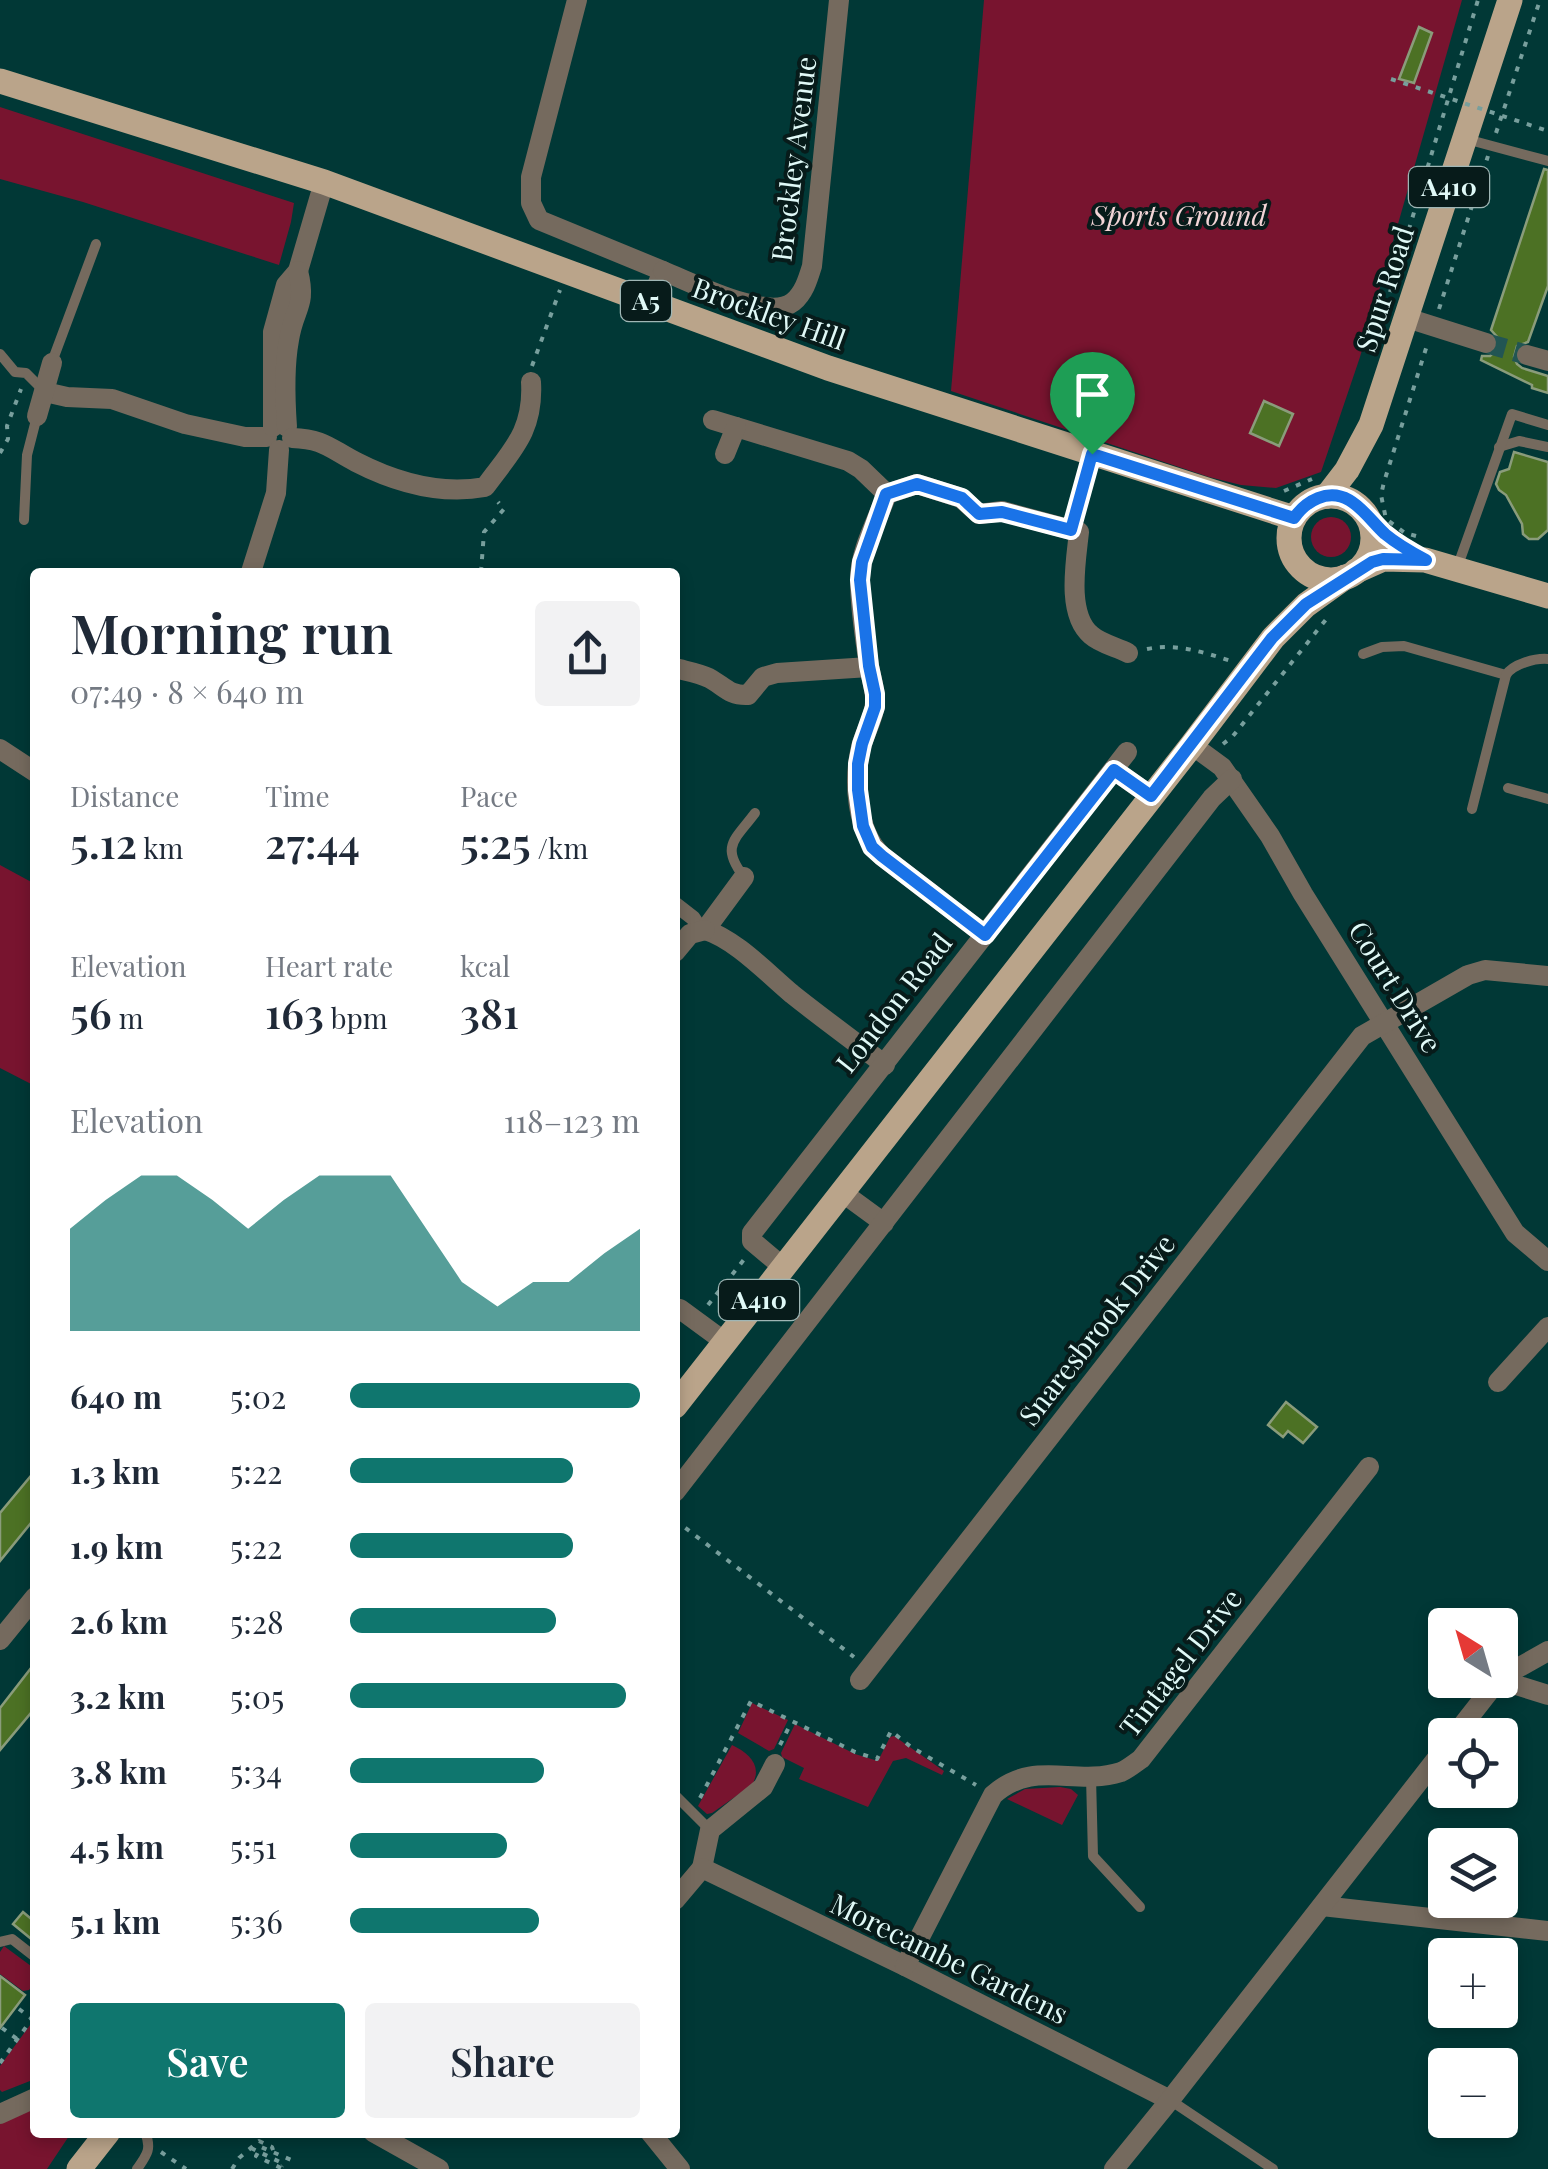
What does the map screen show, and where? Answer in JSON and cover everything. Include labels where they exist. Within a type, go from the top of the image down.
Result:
[{"type":"main road","name":"Spur Road","points":[[1320,487],[1356,456],[1371,424],[1510,0]]},
{"type":"main road","name":"Brockley Hill","points":[[0,81],[324,182],[828,368],[1294,518]]},
{"type":"main road","name":"Spur Road","points":[[1366,516],[1360,487],[1371,424]]},
{"type":"main road","points":[[1424,549],[1326,579],[1304,570],[1293,556],[1289,542],[1294,518],[1320,487],[1350,500],[1399,545],[1424,549],[1457,568],[1545,590]]},
{"type":"main road","points":[[1350,574],[1370,552],[1373,537],[1366,516]]},
{"type":"main road","name":"A410","points":[[1272,638],[1291,596],[1293,556]]},
{"type":"main road","name":"A410","points":[[680,1400],[1272,638],[1306,604],[1350,574]]},
{"type":"main road","points":[[79,2169],[103,2138]]},
{"type":"street","name":"Brockley Avenue","points":[[577,0],[531,177],[531,203],[539,220],[663,272],[743,302],[774,309],[792,304],[804,289],[812,266],[839,0]]},
{"type":"street","points":[[252,568],[276,493],[279,436],[273,332],[286,285],[298,271],[324,182]]},
{"type":"street","points":[[650,302],[663,272]]},
{"type":"street","points":[[1408,318],[1486,342]]},
{"type":"street","points":[[1527,355],[1548,362]]},
{"type":"street","points":[[37,416],[52,363]]},
{"type":"street","points":[[45,392],[112,400],[186,424],[244,437],[312,439],[384,475],[414,484],[469,490],[485,487],[515,450],[532,397],[531,382]]},
{"type":"street","points":[[713,420],[848,461],[886,494]]},
{"type":"street","points":[[725,454],[736,427]]},
{"type":"street","points":[[886,494],[917,484],[962,498],[979,514],[1002,512],[1079,532],[1074,582],[1080,620],[1092,636],[1128,653]]},
{"type":"street","points":[[886,494],[862,562],[860,580],[875,694],[875,707],[862,744],[858,790],[867,838],[882,856],[985,935]]},
{"type":"street","points":[[680,669],[708,677],[727,692],[740,696],[748,695],[763,677],[777,673],[869,666]]},
{"type":"street","name":"Court Drive","points":[[1192,745],[1232,779],[1514,1234],[1548,1261]]},
{"type":"street","points":[[0,749],[30,769]]},
{"type":"street","name":"London Road","points":[[755,1245],[752,1233],[1126,752]]},
{"type":"street","points":[[1114,770],[1151,796]]},
{"type":"street","points":[[680,1486],[1212,798],[1232,779]]},
{"type":"street","points":[[680,945],[685,938],[703,930],[744,876]]},
{"type":"street","points":[[680,908],[703,930],[715,933],[751,959],[884,1065]]},
{"type":"street","name":"Snaresbrook Drive","points":[[864,1674],[1362,1036],[1468,974],[1485,970],[1548,976]]},
{"type":"street","points":[[843,1192],[884,1223]]},
{"type":"street","points":[[755,1245],[784,1268]]},
{"type":"street","points":[[680,1309],[726,1342]]},
{"type":"street","points":[[1498,1382],[1548,1327]]},
{"type":"street","name":"Tintagel Drive","points":[[993,1795],[1009,1782],[1029,1775],[1091,1776],[1123,1771],[1141,1759],[1369,1467]]},
{"type":"street","points":[[0,1640],[30,1602]]},
{"type":"street","points":[[1518,1669],[1548,1651]]},
{"type":"street","points":[[1518,1686],[1548,1695]]},
{"type":"street","points":[[1469,1718],[1485,1698]]},
{"type":"street","points":[[680,1894],[702,1868],[710,1830],[763,1787],[775,1764]]},
{"type":"street","points":[[1114,2169],[1428,1770]]},
{"type":"street","points":[[904,1966],[993,1795]]},
{"type":"street","name":"Morecambe Gardens","points":[[702,1868],[1170,2100]]},
{"type":"street","points":[[1322,1906],[1548,1930]]},
{"type":"street","points":[[0,2114],[30,2100]]},
{"type":"street","points":[[384,2138],[439,2169]]},
{"type":"street","points":[[655,2138],[680,2169]]},
{"type":"lane","points":[[1465,138],[1546,161],[1548,145]]},
{"type":"lane","points":[[52,363],[96,244]]},
{"type":"lane","points":[[0,354],[15,372],[26,372],[45,392]]},
{"type":"lane","points":[[1457,568],[1512,414],[1548,425]]},
{"type":"lane","points":[[24,520],[27,456],[37,416]]},
{"type":"lane","points":[[1499,447],[1519,440],[1548,447]]},
{"type":"lane","points":[[1363,654],[1382,647],[1404,646],[1506,675]]},
{"type":"lane","points":[[1472,809],[1506,675],[1510,668],[1548,659]]},
{"type":"lane","points":[[1508,788],[1548,799]]},
{"type":"lane","points":[[744,876],[730,854],[732,844],[755,812]]},
{"type":"lane","points":[[1091,1776],[1092,1856],[1140,1907]]},
{"type":"lane","points":[[680,1800],[710,1830]]},
{"type":"lane","points":[[0,1942],[12,1938],[30,1953]]},
{"type":"lane","points":[[1170,2100],[1272,2169]]},
{"type":"lane","points":[[137,2169],[148,2156],[147,2138]]},
{"type":"path","points":[[1388,297],[1478,0]]},
{"type":"path","points":[[1424,549],[1386,519],[1382,482],[1540,0]]},
{"type":"path","points":[[1391,79],[1548,131]]},
{"type":"path","points":[[531,382],[531,371],[567,272]]},
{"type":"path","points":[[0,453],[8,439],[7,426],[23,382],[15,372]]},
{"type":"path","points":[[1071,530],[1092,454]]},
{"type":"path","points":[[481,568],[484,532],[504,508],[485,487]]},
{"type":"path","points":[[1285,490],[1320,487]]},
{"type":"path","points":[[1220,747],[1338,605]]},
{"type":"path","points":[[1128,653],[1166,645],[1206,652],[1250,667]]},
{"type":"path","points":[[696,1320],[755,1245]]},
{"type":"path","points":[[680,1524],[864,1674]]},
{"type":"path","points":[[689,1810],[704,1794],[751,1701],[877,1759],[891,1732],[993,1795]]},
{"type":"path","points":[[775,1764],[792,1721]]},
{"type":"path","points":[[19,2009],[30,2017]]},
{"type":"path","points":[[0,2062],[30,2022]]},
{"type":"path","points":[[2,2028],[18,2039]]},
{"type":"path","points":[[232,2169],[260,2141],[272,2146],[274,2153]]},
{"type":"path","points":[[252,2148],[268,2156],[284,2164],[281,2168],[256,2156],[261,2147],[296,2162]]},
{"type":"path","points":[[171,2158],[186,2169]]},
{"type":"green space","name":"Sports Ground","points":[[984,0],[1462,0],[1360,357],[1321,472],[1276,488],[1241,485],[951,391]]},
{"type":"green space","points":[[0,107],[294,203],[279,265],[0,179]]},
{"type":"green space","points":[[1331,517],[1345,523],[1351,537],[1345,551],[1331,557],[1317,551],[1311,537],[1317,523]]},
{"type":"green space","points":[[0,865],[30,881],[30,1083],[0,1068]]},
{"type":"green space","points":[[752,1703],[788,1720],[774,1749],[769,1751],[738,1733]]},
{"type":"green space","points":[[795,1724],[878,1761],[894,1736],[944,1771],[942,1775],[906,1758],[893,1761],[868,1807],[799,1779],[804,1768],[781,1753]]},
{"type":"green space","points":[[732,1745],[752,1761],[755,1778],[752,1785],[707,1814],[698,1806]]},
{"type":"green space","points":[[1060,1787],[1078,1795],[1062,1825],[1007,1799],[1025,1789]]},
{"type":"green space","points":[[4,1946],[30,1965],[29,1990],[23,1991],[0,1974],[0,1952]]},
{"type":"green space","points":[[30,2025],[30,2081],[2,2092],[0,2066]]},
{"type":"green space","points":[[30,2109],[30,2138],[68,2138],[47,2169],[0,2169],[0,2124]]},
{"type":"building","points":[[1419,27],[1432,33],[1414,83],[1399,79]]},
{"type":"building","points":[[1544,169],[1548,170],[1548,286],[1528,342],[1517,346],[1514,357],[1522,368],[1548,376],[1548,393],[1481,360],[1499,348],[1499,339],[1491,330]]},
{"type":"building","points":[[1264,401],[1293,414],[1279,446],[1250,433]]},
{"type":"building","points":[[1514,452],[1548,462],[1548,530],[1538,539],[1523,534],[1522,524],[1496,484],[1500,472],[1509,469]]},
{"type":"building","points":[[1286,1402],[1317,1427],[1303,1443],[1288,1431],[1283,1437],[1268,1425]]},
{"type":"building","points":[[30,1477],[30,1524],[0,1561],[0,1513]]},
{"type":"building","points":[[30,1669],[30,1714],[0,1750],[0,1708]]},
{"type":"building","points":[[23,1912],[30,1918],[30,1938],[13,1924]]},
{"type":"building","points":[[0,1976],[25,1995],[0,2028]]},
{"type":"tunnel","points":[[1486,343],[1527,355]]},
{"type":"route","points":[[1092,454],[1294,518],[1318,498],[1341,497],[1360,508],[1399,545],[1426,560],[1372,562],[1306,604],[1272,638],[1151,796],[1114,770],[985,935],[882,856],[872,847],[863,826],[858,764],[875,707],[875,694],[860,580],[862,562],[886,494],[917,484],[962,498],[979,514],[1002,512],[1071,530],[1092,454]]}]
